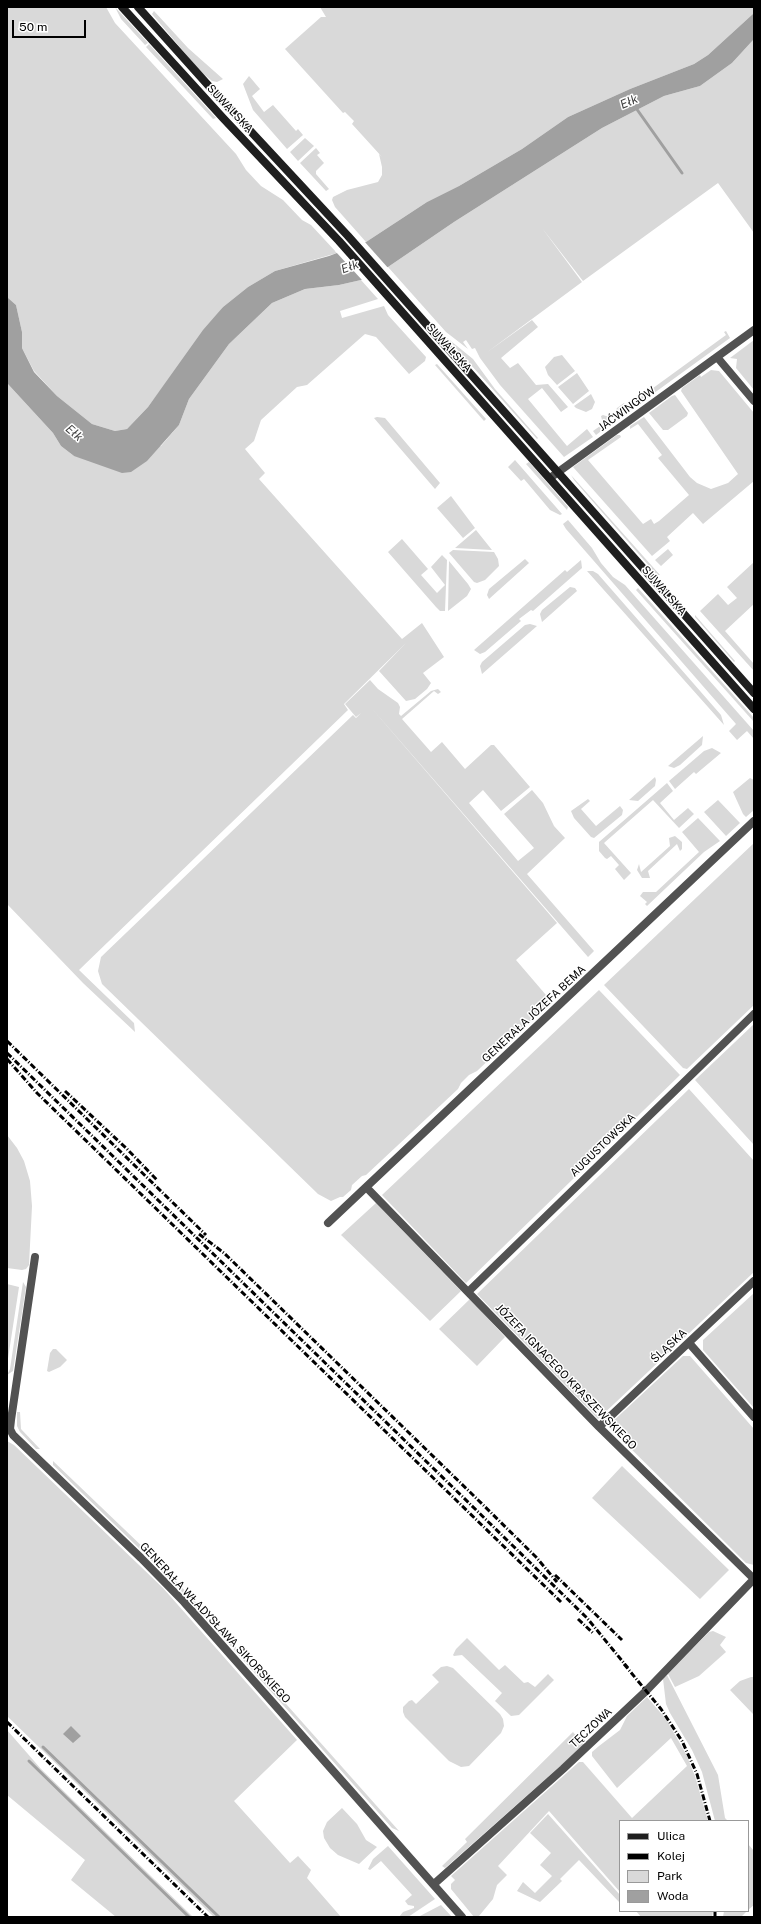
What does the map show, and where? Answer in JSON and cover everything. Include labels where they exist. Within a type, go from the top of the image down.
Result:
[{"type":"street","name":"SUWALSKA","points":[[122,7],[223,118],[339,241],[754,709]]},
{"type":"street","name":"SUWALSKA","points":[[138,7],[216,94],[348,236],[754,693]]},
{"type":"street","name":"JAĆWINGÓW","points":[[550,478],[754,330]]},
{"type":"street","points":[[717,358],[754,401]]},
{"type":"street","name":"GENERAŁA JÓZEFA BEMA","points":[[328,1223],[754,821]]},
{"type":"street","name":"AUGUSTOWSKA","points":[[468,1292],[754,1014]]},
{"type":"street","name":"JÓZEFA IGNACEGO KRASZEWSKIEGO","points":[[366,1187],[599,1427],[754,1579]]},
{"type":"street","name":"GENERAŁA WŁADYSŁAWA SIKORSKIEGO","points":[[35,1258],[9,1430],[141,1558],[184,1602],[462,1917]]},
{"type":"street","name":"ŚLĄSKA","points":[[599,1427],[754,1282]]},
{"type":"street","points":[[688,1343],[754,1417]]},
{"type":"street","name":"TĘCZOWA","points":[[434,1884],[563,1769],[646,1691],[754,1579]]},
{"type":"green space","points":[[7,7],[106,7],[115,23],[236,154],[246,170],[261,186],[283,200],[302,220],[311,225],[337,253],[275,271],[248,287],[223,307],[148,407],[127,429],[115,431],[92,424],[57,396],[34,371],[22,348],[22,332],[16,305],[7,297]]},
{"type":"green space","points":[[115,7],[148,43],[145,45],[121,19]]},
{"type":"green space","points":[[320,7],[754,7],[754,13],[708,55],[694,64],[630,89],[568,117],[522,149],[459,186],[427,202],[366,242],[335,207],[332,200],[333,197],[347,190],[378,182],[382,175],[379,154],[382,157],[352,124],[354,121],[345,112],[343,113],[285,49],[321,17],[326,17]]},
{"type":"green space","points":[[154,11],[188,48],[223,79],[217,82],[212,81],[200,71],[152,14]]},
{"type":"green space","points":[[754,39],[754,233],[718,183],[583,281],[542,228],[582,282],[486,353],[532,320],[538,327],[501,358],[510,368],[518,363],[536,385],[548,384],[568,407],[561,412],[542,388],[528,399],[567,446],[587,429],[593,437],[564,457],[500,385],[480,358],[475,348],[472,349],[466,340],[463,342],[468,349],[446,332],[388,267],[454,222],[602,128],[664,96],[700,86],[732,63]]},
{"type":"green space","points":[[149,44],[216,118],[213,119],[146,47]]},
{"type":"green space","points":[[249,76],[260,89],[252,96],[264,112],[273,105],[296,131],[298,129],[303,135],[287,149],[253,110],[243,84]]},
{"type":"green space","points":[[305,138],[314,146],[298,161],[290,152]]},
{"type":"green space","points":[[316,148],[320,153],[317,155],[324,163],[316,171],[316,174],[329,189],[326,191],[300,163]]},
{"type":"green space","points":[[361,280],[378,299],[340,311],[342,318],[384,306],[388,315],[426,357],[425,361],[409,374],[376,337],[365,334],[307,385],[297,387],[261,420],[254,441],[245,449],[265,473],[259,479],[402,639],[422,623],[444,657],[423,673],[431,683],[427,689],[415,699],[406,701],[379,671],[406,643],[344,704],[348,710],[79,970],[134,1023],[135,1032],[83,983],[7,904],[7,383],[53,433],[61,446],[74,456],[161,446],[179,425],[189,399],[229,344],[272,303],[305,289],[339,285]]},
{"type":"green space","points":[[726,331],[730,338],[621,417],[618,414],[616,410],[617,408],[624,403],[627,407],[726,335],[724,332]]},
{"type":"green space","points":[[446,337],[473,359],[495,389],[538,438],[537,439]]},
{"type":"green space","points":[[754,340],[754,390],[736,368],[737,359],[730,358]]},
{"type":"green space","points":[[562,355],[575,371],[557,385],[548,375],[545,367],[554,357]]},
{"type":"green space","points":[[437,364],[486,419],[484,421],[435,365]]},
{"type":"green space","points":[[711,370],[719,371],[754,413],[754,481],[703,524],[693,513],[667,537],[670,541],[652,556],[573,467],[617,435],[620,435],[621,437],[588,460],[643,524],[651,519],[654,524],[659,521],[689,495],[658,458],[662,455],[638,424],[630,429],[630,426],[644,417],[690,477],[697,483],[711,489],[728,483],[738,474],[681,391],[682,388],[700,375],[701,377]]},
{"type":"green space","points":[[577,373],[589,391],[573,404],[558,387]]},
{"type":"green space","points":[[591,394],[595,402],[592,409],[586,412],[574,406]]},
{"type":"green space","points":[[675,395],[688,413],[687,416],[668,430],[663,430],[649,413]]},
{"type":"green space","points":[[603,415],[609,417],[613,422],[596,435],[593,431],[603,424],[601,416]]},
{"type":"green space","points":[[374,418],[385,418],[440,483],[435,489]]},
{"type":"green space","points":[[515,460],[562,514],[560,515],[550,510],[524,479],[521,481],[508,467]]},
{"type":"green space","points":[[529,462],[568,507],[567,510],[526,464]]},
{"type":"green space","points":[[571,475],[660,575],[657,575]]},
{"type":"green space","points":[[451,496],[475,528],[463,538],[437,508]]},
{"type":"green space","points":[[568,520],[592,548],[601,563],[613,577],[625,585],[754,731],[754,739],[747,731],[737,740],[729,731],[736,724],[566,529],[563,524]]},
{"type":"green space","points":[[476,530],[492,550],[455,548]]},
{"type":"green space","points":[[402,539],[428,569],[421,575],[437,593],[445,585],[431,567],[442,555],[447,560],[445,611],[440,611],[436,607],[388,552]]},
{"type":"green space","points":[[668,549],[673,555],[661,566],[655,560]]},
{"type":"green space","points":[[453,550],[494,552],[498,559],[499,566],[485,580],[477,583],[474,582],[449,553]]},
{"type":"green space","points":[[525,559],[529,563],[489,599],[487,595],[489,589]]},
{"type":"green space","points":[[581,560],[582,568],[533,611],[531,610],[519,619],[521,621],[485,652],[480,654],[474,650],[565,570],[567,572]]},
{"type":"green space","points":[[449,561],[471,589],[467,596],[448,611]]},
{"type":"green space","points":[[754,562],[754,604],[725,631],[754,664],[754,671],[700,611],[718,594],[728,605],[737,598],[727,587]]},
{"type":"green space","points":[[587,571],[593,571],[598,574],[721,715],[724,725]]},
{"type":"green space","points":[[570,587],[575,588],[577,591],[542,622],[540,614],[542,610]]},
{"type":"green space","points":[[638,588],[754,718],[754,722],[636,590]]},
{"type":"green space","points":[[695,615],[735,661],[734,662],[695,617]]},
{"type":"green space","points":[[530,624],[537,626],[482,674],[480,666],[482,662],[525,625]]},
{"type":"green space","points":[[370,680],[378,689],[398,703],[400,707],[399,714],[401,716],[431,691],[438,689],[441,692],[438,694],[434,691],[402,719],[431,752],[442,742],[465,769],[491,745],[494,745],[530,787],[501,811],[483,790],[469,803],[518,861],[534,848],[504,814],[532,790],[543,803],[554,826],[565,838],[527,874],[594,951],[588,957],[368,704],[557,923],[516,960],[546,995],[549,1000],[545,1007],[477,1071],[469,1075],[461,1083],[458,1089],[366,1175],[362,1176],[352,1185],[351,1190],[343,1197],[331,1201],[318,1194],[102,984],[98,971],[101,957],[353,715],[356,718],[361,713],[356,717],[345,704]]},
{"type":"green space","points":[[703,736],[702,745],[680,765],[674,768],[668,766]]},
{"type":"green space","points":[[712,748],[721,753],[696,774],[694,772],[675,789],[669,781],[704,751]]},
{"type":"green space","points":[[655,777],[655,786],[638,801],[629,800]]},
{"type":"green space","points":[[750,778],[754,780],[754,810],[746,817],[743,814],[733,792]]},
{"type":"green space","points":[[667,783],[673,791],[660,803],[674,820],[688,808],[694,814],[679,828],[653,800],[604,843],[631,873],[624,880],[615,869],[619,865],[611,856],[607,859],[599,851],[599,842]]},
{"type":"green space","points":[[588,799],[590,801],[581,809],[596,826],[620,806],[623,810],[622,815],[594,838],[591,837],[574,818],[571,811]]},
{"type":"green space","points":[[718,800],[740,823],[726,836],[704,812]]},
{"type":"green space","points":[[698,818],[720,841],[704,852],[647,906],[645,904],[647,902],[640,896],[643,892],[656,892],[699,852],[682,832]]},
{"type":"green space","points":[[675,836],[682,842],[682,849],[680,851],[677,844],[648,871],[650,878],[642,878],[637,870],[639,864],[641,872],[670,846],[669,838]]},
{"type":"green space","points":[[754,843],[754,1005],[687,1069],[683,1068],[604,985]]},
{"type":"green space","points":[[599,990],[680,1075],[466,1283],[382,1195]]},
{"type":"green space","points":[[754,1024],[754,1145],[695,1080]]},
{"type":"green space","points":[[689,1089],[754,1161],[754,1272],[598,1419],[477,1294]]},
{"type":"green space","points":[[7,1135],[17,1148],[24,1161],[30,1181],[32,1206],[29,1265],[26,1269],[22,1270],[7,1268]]},
{"type":"green space","points":[[376,1203],[461,1291],[430,1321],[341,1235]]},
{"type":"green space","points":[[23,1282],[26,1287],[13,1371],[7,1375],[10,1369]]},
{"type":"green space","points":[[7,1284],[19,1287],[7,1365]]},
{"type":"green space","points":[[754,1293],[754,1408],[703,1350],[703,1340]]},
{"type":"green space","points":[[470,1299],[505,1337],[477,1366],[439,1329]]},
{"type":"green space","points":[[53,1349],[56,1349],[67,1360],[60,1367],[49,1372],[47,1371],[50,1353]]},
{"type":"green space","points":[[683,1356],[690,1356],[754,1429],[754,1565],[746,1563],[611,1429],[610,1424]]},
{"type":"green space","points":[[17,1412],[20,1412],[21,1429],[40,1449],[36,1449],[20,1432],[17,1426]]},
{"type":"green space","points":[[7,1441],[14,1445],[163,1588],[297,1740],[234,1801],[290,1863],[298,1856],[311,1870],[307,1878],[341,1917],[214,1917],[7,1716]]},
{"type":"green space","points":[[53,1461],[147,1551],[191,1597],[399,1831],[392,1828],[189,1599],[53,1465]]},
{"type":"green space","points":[[622,1466],[729,1570],[700,1599],[592,1498]]},
{"type":"green space","points":[[713,1631],[726,1637],[720,1645],[726,1652],[699,1676],[675,1687],[668,1674],[709,1632]]},
{"type":"green space","points":[[467,1638],[499,1670],[505,1665],[524,1683],[528,1682],[535,1687],[548,1674],[554,1680],[519,1715],[511,1716],[495,1701],[502,1693],[462,1655],[453,1655],[456,1649]]},
{"type":"green space","points":[[447,1666],[453,1668],[500,1714],[503,1719],[504,1726],[501,1733],[469,1766],[461,1767],[449,1761],[405,1717],[403,1712],[403,1707],[409,1701],[412,1700],[416,1704],[439,1682],[432,1675],[441,1667]]},
{"type":"green space","points":[[667,1675],[718,1775],[725,1818],[727,1820],[715,1820],[702,1772],[692,1750],[666,1704],[663,1679]]},
{"type":"green space","points":[[754,1677],[753,1714],[730,1690],[740,1681]]},
{"type":"green space","points":[[647,1697],[666,1719],[686,1754],[695,1776],[708,1820],[619,1820],[619,1891],[549,1811],[498,1866],[507,1875],[497,1885],[493,1899],[479,1916],[474,1917],[451,1889],[451,1884],[455,1880],[451,1876],[579,1762],[583,1762],[632,1818],[687,1766],[671,1738],[617,1788],[592,1756],[592,1752],[620,1730],[627,1716]]},
{"type":"green space","points":[[7,1730],[41,1769],[193,1917],[116,1917],[71,1880],[85,1860],[7,1795]]},
{"type":"green space","points":[[573,1732],[584,1745],[445,1868],[442,1866],[467,1842],[465,1839]]},
{"type":"green space","points":[[342,1808],[357,1824],[366,1840],[377,1847],[359,1864],[338,1855],[330,1848],[324,1838],[323,1831],[327,1822]]},
{"type":"green space","points":[[548,1814],[619,1894],[619,1902],[579,1860],[560,1879],[562,1881],[540,1902],[517,1891],[523,1882],[535,1893],[552,1876],[540,1865],[551,1853],[530,1833]]},
{"type":"green space","points":[[749,1845],[754,1851],[754,1905],[749,1909]]},
{"type":"green space","points":[[388,1846],[435,1899],[408,1917],[399,1917],[403,1912],[414,1908],[414,1906],[408,1905],[405,1901],[412,1895],[381,1861],[370,1870],[368,1869],[373,1859]]},
{"type":"green space","points":[[441,1905],[452,1917],[418,1917]]},
{"type":"green space","points":[[637,1912],[713,1912],[712,1917],[641,1917]]},
{"type":"green space","points":[[724,1912],[746,1912],[741,1917],[723,1917]]},
{"type":"water","name":"Ełk","points":[[754,13],[754,39],[732,63],[700,86],[664,96],[602,128],[454,222],[388,267],[361,280],[339,285],[305,289],[272,303],[229,344],[189,399],[179,425],[147,461],[131,472],[122,473],[74,456],[61,446],[53,433],[7,383],[7,297],[16,305],[22,332],[22,348],[34,372],[57,396],[92,424],[115,431],[127,429],[148,407],[203,330],[223,307],[248,287],[275,271],[329,256],[366,242],[427,202],[459,186],[522,149],[568,117],[630,89],[694,64],[708,55]]},
{"type":"water","points":[[71,1726],[81,1736],[73,1743],[63,1734]]},
{"type":"pier","points":[[364,241],[389,269],[363,281],[335,251]]},
{"type":"waterway","name":"Ełk","points":[[636,108],[682,173]]},
{"type":"waterway","points":[[43,1747],[219,1917]]},
{"type":"waterway","points":[[29,1761],[189,1917]]},
{"type":"railway","points":[[7,1041],[206,1235]]},
{"type":"railway","points":[[7,1053],[587,1618],[628,1668]]},
{"type":"railway","points":[[7,1059],[37,1093],[561,1602]]},
{"type":"railway","points":[[65,1091],[127,1149],[157,1180]]},
{"type":"railway","points":[[199,1234],[224,1253],[474,1496],[536,1557],[557,1582]]},
{"type":"railway","points":[[555,1575],[622,1640]]},
{"type":"railway","points":[[578,1619],[594,1634]]},
{"type":"railway","points":[[624,1664],[661,1709],[682,1741],[697,1774],[710,1820]]},
{"type":"railway","points":[[7,1722],[208,1917]]},
{"type":"railway","points":[[715,1912],[715,1917]]}]
